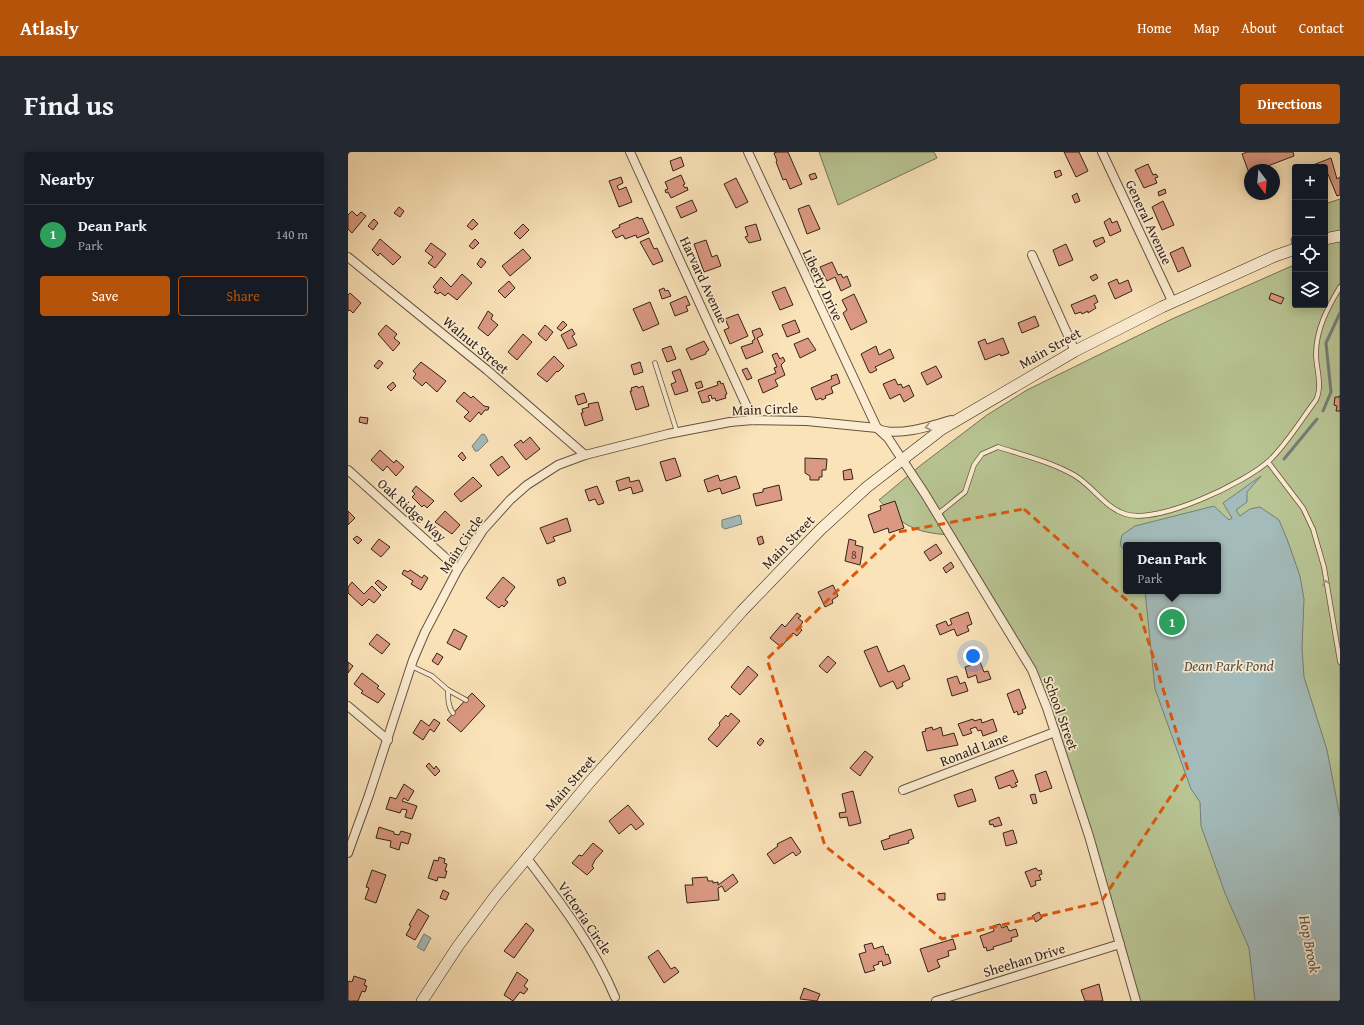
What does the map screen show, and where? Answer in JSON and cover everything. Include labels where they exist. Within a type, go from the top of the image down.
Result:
[{"type":"main road","points":[[1328,238],[1340,236]]},
{"type":"main road","name":"Main Street","points":[[422,1001],[461,942],[526,857],[589,783],[744,609],[820,530],[872,482],[942,429],[1074,351],[1173,302],[1275,256],[1292,250]]},
{"type":"street","name":"Harvard Avenue","points":[[630,152],[753,420]]},
{"type":"street","name":"Liberty Drive","points":[[748,152],[877,428]]},
{"type":"street","name":"General Avenue","points":[[1102,152],[1173,302]]},
{"type":"street","name":"Walnut Street","points":[[348,256],[481,365],[585,456]]},
{"type":"street","points":[[1032,256],[1074,351]]},
{"type":"street","name":"Main Circle","points":[[348,853],[388,740],[411,666],[425,632],[458,569],[482,530],[510,500],[527,486],[558,465],[585,456],[677,432],[753,420],[807,421],[877,428],[883,432],[912,430],[965,415]]},
{"type":"street","points":[[877,428],[888,438],[902,460]]},
{"type":"street","name":"School Street","points":[[902,460],[938,514],[949,535],[1025,659],[1047,708],[1089,836],[1136,1001]]},
{"type":"street","name":"Oak Ridge Way","points":[[348,470],[458,569]]},
{"type":"street","points":[[348,706],[388,740]]},
{"type":"street","name":"Ronald Lane","points":[[903,790],[1055,732]]},
{"type":"street","name":"Victoria Circle","points":[[526,857],[584,936],[603,970],[615,997]]},
{"type":"street","name":"Sheehan Drive","points":[[936,1001],[1120,944]]},
{"type":"lane","points":[[938,514],[965,492],[974,465],[982,454],[998,446],[1040,460],[1075,476],[1112,508],[1125,514],[1137,516],[1158,513],[1191,503],[1218,492],[1268,462],[1281,448],[1319,393],[1316,353],[1320,329],[1326,309],[1340,287]]},
{"type":"lane","points":[[655,363],[677,432]]},
{"type":"lane","points":[[1268,462],[1303,508],[1314,529],[1324,567],[1340,662]]},
{"type":"lane","points":[[411,666],[432,676],[448,690],[466,700]]},
{"type":"lane","points":[[448,690],[449,704],[453,713]]},
{"type":"highlighted area","points":[[1024,509],[1139,611],[1188,770],[1101,902],[942,939],[825,846],[767,659],[898,532]]},
{"type":"green space","points":[[819,152],[934,152],[937,158],[838,205]]},
{"type":"green space","points":[[1340,199],[1340,1001],[1138,1001],[1051,709],[949,535],[926,532],[902,522],[879,500],[921,465],[987,415],[1027,390],[1172,319],[1292,266],[1292,308],[1328,308],[1328,203]]},
{"type":"water","points":[[482,434],[485,435],[488,441],[478,451],[475,451],[472,446]]},
{"type":"water","name":"Dean Park Pond","points":[[1261,476],[1247,492],[1247,502],[1236,510],[1240,516],[1250,509],[1260,507],[1279,520],[1300,576],[1304,599],[1302,648],[1304,677],[1327,750],[1340,817],[1340,1001],[1255,1001],[1249,948],[1225,893],[1201,826],[1200,802],[1191,789],[1155,689],[1145,594],[1221,594],[1221,542],[1123,542],[1123,548],[1120,545],[1122,535],[1135,526],[1214,506],[1229,520],[1232,518],[1223,503]]},
{"type":"water","points":[[740,515],[742,524],[725,529],[722,527],[722,520]]},
{"type":"water","points":[[424,934],[431,938],[424,951],[417,947]]},
{"type":"building","points":[[788,152],[802,184],[790,189],[786,179],[783,180],[776,162],[774,153]]},
{"type":"building","points":[[1064,152],[1079,152],[1088,171],[1076,177]]},
{"type":"building","points":[[1247,152],[1293,152],[1294,156],[1273,164],[1246,164],[1242,154]]},
{"type":"building","points":[[681,157],[684,166],[673,171],[670,161]]},
{"type":"building","points":[[1331,158],[1337,179],[1340,177],[1340,195],[1337,196],[1328,174],[1328,164],[1316,164]]},
{"type":"building","points":[[1148,164],[1153,175],[1156,174],[1158,177],[1155,178],[1157,183],[1144,188],[1135,170]]},
{"type":"building","points":[[1060,170],[1062,175],[1056,178],[1054,172]]},
{"type":"building","points":[[815,173],[817,178],[811,180],[809,175]]},
{"type":"building","points":[[681,175],[685,184],[683,185],[685,188],[687,187],[688,190],[671,198],[668,192],[666,193],[665,190],[668,189],[665,182]]},
{"type":"building","points":[[621,177],[623,183],[617,186],[619,190],[626,187],[632,202],[619,207],[609,181]]},
{"type":"building","points":[[736,178],[748,202],[736,208],[724,184]]},
{"type":"building","points":[[1165,189],[1166,193],[1159,196],[1158,192]]},
{"type":"building","points":[[1077,193],[1080,201],[1075,203],[1072,196]]},
{"type":"building","points":[[692,200],[697,211],[681,218],[676,207]]},
{"type":"building","points":[[1163,201],[1174,225],[1162,230],[1152,207]]},
{"type":"building","points":[[809,205],[820,229],[807,234],[798,209]]},
{"type":"building","points":[[399,207],[404,211],[400,217],[394,213]]},
{"type":"building","points":[[352,211],[357,216],[361,212],[366,216],[352,233],[348,229],[348,215]]},
{"type":"building","points":[[638,217],[639,219],[642,218],[649,233],[637,238],[636,235],[625,239],[623,235],[616,238],[612,231],[620,227],[619,225]]},
{"type":"building","points":[[1110,218],[1112,223],[1117,221],[1121,231],[1110,236],[1104,222]]},
{"type":"building","points":[[374,219],[378,223],[373,230],[368,226]]},
{"type":"building","points":[[473,219],[478,224],[472,230],[467,226]]},
{"type":"building","points":[[523,224],[529,230],[520,239],[514,233]]},
{"type":"building","points":[[756,224],[761,240],[749,243],[745,237],[748,236],[745,227]]},
{"type":"building","points":[[1103,237],[1105,242],[1096,247],[1093,241]]},
{"type":"building","points":[[649,238],[654,249],[657,248],[663,261],[653,265],[640,242]]},
{"type":"building","points":[[380,239],[401,257],[393,265],[380,253],[378,256],[372,250]]},
{"type":"building","points":[[475,239],[479,243],[473,249],[469,246]]},
{"type":"building","points":[[706,240],[712,257],[717,255],[721,266],[704,272],[694,244]]},
{"type":"building","points":[[431,243],[446,254],[435,268],[428,263],[433,257],[425,251]]},
{"type":"building","points":[[1066,244],[1073,260],[1059,266],[1053,250]]},
{"type":"building","points":[[1183,247],[1191,266],[1178,272],[1170,253]]},
{"type":"building","points":[[523,249],[531,258],[510,276],[502,266]]},
{"type":"building","points":[[481,258],[486,262],[481,268],[477,264]]},
{"type":"building","points":[[832,262],[838,275],[841,274],[843,278],[847,276],[851,286],[841,291],[835,277],[827,281],[820,267]]},
{"type":"building","points":[[462,274],[472,283],[457,300],[448,293],[445,296],[440,292],[438,294],[434,292],[436,290],[433,287],[441,277],[451,287]]},
{"type":"building","points":[[1096,274],[1098,278],[1093,281],[1090,277]]},
{"type":"building","points":[[1117,279],[1119,284],[1128,280],[1132,291],[1115,299],[1108,283]]},
{"type":"building","points":[[509,281],[515,288],[505,298],[498,291]]},
{"type":"building","points":[[785,287],[793,305],[780,310],[772,292]]},
{"type":"building","points":[[664,288],[665,291],[668,290],[671,296],[662,299],[659,290]]},
{"type":"building","points":[[350,293],[361,303],[353,313],[350,310],[348,311],[348,295]]},
{"type":"building","points":[[1271,293],[1284,298],[1281,304],[1269,299]]},
{"type":"building","points":[[854,294],[867,322],[851,330],[843,313],[847,310],[842,300]]},
{"type":"building","points":[[1095,295],[1098,302],[1094,304],[1096,308],[1088,313],[1088,311],[1082,314],[1081,312],[1075,314],[1071,305]]},
{"type":"building","points":[[686,296],[690,305],[686,306],[688,311],[675,316],[670,303]]},
{"type":"building","points":[[650,302],[659,324],[643,331],[633,309]]},
{"type":"building","points":[[488,311],[493,315],[491,319],[498,325],[488,336],[478,328]]},
{"type":"building","points":[[738,314],[748,336],[730,344],[724,330],[729,328],[725,319]]},
{"type":"building","points":[[1035,316],[1039,326],[1022,333],[1018,323]]},
{"type":"building","points":[[795,320],[800,332],[787,337],[782,325]]},
{"type":"building","points":[[563,321],[567,325],[561,331],[557,328]]},
{"type":"building","points":[[386,325],[397,334],[394,338],[400,343],[393,351],[378,334]]},
{"type":"building","points":[[545,325],[553,332],[546,341],[538,334]]},
{"type":"building","points":[[760,328],[763,335],[757,338],[763,352],[746,359],[741,347],[753,343],[752,341],[755,339],[752,331]]},
{"type":"building","points":[[572,329],[575,334],[572,336],[577,345],[568,349],[561,335]]},
{"type":"building","points":[[523,334],[532,342],[517,360],[508,352]]},
{"type":"building","points":[[808,338],[816,350],[800,358],[794,344]]},
{"type":"building","points":[[1003,338],[1009,353],[1001,356],[1000,354],[985,360],[978,342],[985,339],[987,344]]},
{"type":"building","points":[[704,341],[709,350],[706,354],[691,360],[686,349]]},
{"type":"building","points":[[671,346],[676,359],[667,362],[662,349]]},
{"type":"building","points":[[876,346],[879,355],[890,349],[894,358],[875,367],[877,370],[871,373],[869,372],[861,354]]},
{"type":"building","points":[[777,353],[780,359],[783,357],[785,361],[781,365],[785,375],[775,380],[778,386],[763,393],[758,380],[776,373],[774,368],[777,367],[772,355]]},
{"type":"building","points":[[554,356],[564,366],[547,382],[537,374]]},
{"type":"building","points":[[379,360],[383,363],[378,369],[374,366]]},
{"type":"building","points":[[421,362],[446,381],[437,392],[426,382],[422,386],[413,378],[416,374],[413,371]]},
{"type":"building","points":[[640,362],[643,372],[634,375],[631,365]]},
{"type":"building","points":[[936,366],[942,377],[927,385],[921,373]]},
{"type":"building","points":[[747,368],[752,378],[747,380],[742,370]]},
{"type":"building","points":[[680,369],[688,391],[675,395],[671,384],[676,382],[672,372]]},
{"type":"building","points":[[837,374],[840,383],[831,387],[833,393],[825,396],[826,398],[822,400],[821,398],[816,400],[811,388],[832,379],[831,376]]},
{"type":"building","points":[[895,379],[898,385],[901,384],[903,388],[909,385],[914,396],[904,402],[900,394],[890,399],[883,384]]},
{"type":"building","points":[[701,381],[703,387],[697,389],[695,383]]},
{"type":"building","points":[[720,381],[721,384],[723,383],[727,394],[725,395],[726,398],[716,401],[715,398],[712,399],[711,395],[708,396],[710,401],[702,403],[698,392],[718,385],[717,382]]},
{"type":"building","points":[[393,382],[396,386],[391,391],[387,387]]},
{"type":"building","points":[[637,386],[638,388],[643,386],[649,406],[636,410],[630,391],[632,391],[631,388]]},
{"type":"building","points":[[464,392],[471,398],[473,396],[484,406],[489,407],[488,410],[485,410],[481,415],[479,412],[470,422],[464,417],[469,412],[456,401]]},
{"type":"building","points":[[584,393],[587,402],[578,405],[575,396]]},
{"type":"building","points":[[1339,396],[1340,411],[1336,411],[1337,406],[1334,405],[1335,397]]},
{"type":"building","points":[[598,402],[603,420],[585,426],[581,413],[583,413],[582,409],[589,407],[588,404]]},
{"type":"building","points":[[360,417],[368,418],[367,424],[359,422]]},
{"type":"building","points":[[530,437],[540,449],[526,460],[514,445],[521,440],[523,443]]},
{"type":"building","points":[[380,450],[394,463],[396,460],[404,467],[396,476],[387,466],[383,471],[371,460]]},
{"type":"building","points":[[462,452],[466,458],[463,461],[458,456]]},
{"type":"building","points":[[502,456],[510,467],[498,476],[490,465]]},
{"type":"building","points":[[675,458],[681,476],[666,481],[660,462]]},
{"type":"building","points":[[805,458],[827,459],[826,470],[822,470],[822,477],[819,477],[819,480],[810,480],[810,476],[805,473]]},
{"type":"building","points":[[851,469],[853,479],[844,480],[843,471]]},
{"type":"building","points":[[718,475],[720,481],[736,476],[740,488],[722,494],[720,488],[708,492],[704,480]]},
{"type":"building","points":[[473,477],[482,486],[461,502],[454,494]]},
{"type":"building","points":[[629,477],[630,482],[639,480],[643,491],[633,494],[631,487],[619,491],[616,481]]},
{"type":"building","points":[[779,485],[782,500],[756,506],[753,494],[763,492],[763,489]]},
{"type":"building","points":[[416,486],[434,501],[427,508],[424,505],[422,507],[412,497],[415,494],[412,491]]},
{"type":"building","points":[[597,486],[604,503],[598,505],[595,499],[589,501],[585,490]]},
{"type":"building","points":[[895,501],[904,528],[889,533],[888,528],[874,533],[868,515],[881,510],[880,506]]},
{"type":"building","points":[[348,511],[355,518],[348,525]]},
{"type":"building","points":[[445,511],[460,525],[452,534],[435,522]]},
{"type":"building","points":[[567,518],[571,531],[553,537],[555,541],[547,544],[540,528]]},
{"type":"building","points":[[357,536],[362,540],[358,544],[353,539]]},
{"type":"building","points":[[762,536],[764,543],[759,545],[757,538]]},
{"type":"building","points":[[379,539],[390,547],[381,557],[371,549]]},
{"type":"building","points":[[849,539],[856,541],[855,545],[863,547],[860,565],[845,561]]},
{"type":"building","points":[[936,544],[942,553],[930,561],[924,552]]},
{"type":"building","points":[[951,562],[954,567],[946,573],[943,568]]},
{"type":"building","points":[[404,570],[408,572],[410,570],[422,578],[424,575],[428,578],[421,590],[411,584],[413,581],[402,574]]},
{"type":"building","points":[[503,577],[515,587],[505,600],[508,602],[504,607],[502,605],[499,608],[486,598]]},
{"type":"building","points":[[564,577],[566,583],[559,586],[557,580]]},
{"type":"building","points":[[378,580],[387,587],[383,591],[375,583]]},
{"type":"building","points":[[352,582],[364,594],[372,586],[381,595],[374,603],[369,599],[362,606],[348,593],[348,587]]},
{"type":"building","points":[[833,585],[838,596],[832,600],[833,603],[825,607],[818,592]]},
{"type":"building","points":[[968,612],[972,624],[967,626],[969,631],[957,636],[954,629],[940,635],[936,625],[946,621],[948,626],[952,624],[950,619]]},
{"type":"building","points":[[797,613],[801,616],[798,618],[803,622],[799,627],[802,630],[797,636],[793,633],[781,647],[770,638],[782,624],[785,627]]},
{"type":"building","points":[[454,629],[467,636],[460,650],[447,643]]},
{"type":"building","points":[[377,634],[390,644],[382,654],[369,644]]},
{"type":"building","points":[[877,646],[888,672],[904,665],[910,679],[902,683],[903,686],[897,689],[893,681],[880,687],[864,651]]},
{"type":"building","points":[[437,653],[443,657],[438,665],[432,661]]},
{"type":"building","points":[[828,656],[836,663],[827,673],[819,666]]},
{"type":"building","points":[[348,662],[353,666],[348,673]]},
{"type":"building","points":[[980,662],[984,672],[988,671],[991,679],[978,683],[976,675],[968,678],[965,667]]},
{"type":"building","points":[[748,666],[758,675],[740,695],[731,687]]},
{"type":"building","points":[[362,673],[379,686],[377,688],[385,694],[378,703],[361,693],[363,691],[354,684]]},
{"type":"building","points":[[957,676],[960,684],[965,682],[968,691],[952,696],[947,679]]},
{"type":"building","points":[[1019,689],[1026,708],[1022,710],[1023,713],[1018,715],[1017,711],[1014,713],[1007,694]]},
{"type":"building","points":[[472,693],[485,706],[461,732],[447,720]]},
{"type":"building","points":[[731,713],[740,721],[717,747],[708,739],[726,715],[728,717]]},
{"type":"building","points":[[434,719],[440,723],[434,732],[430,729],[423,740],[413,733],[421,720],[429,726]]},
{"type":"building","points":[[973,719],[974,721],[981,719],[982,723],[993,719],[997,731],[983,736],[981,730],[978,731],[976,727],[970,729],[972,733],[963,736],[958,724]]},
{"type":"building","points":[[932,727],[933,730],[941,727],[943,736],[954,733],[958,745],[927,751],[922,732],[926,731],[925,729]]},
{"type":"building","points":[[761,738],[764,741],[760,746],[757,743]]},
{"type":"building","points":[[865,751],[873,757],[860,776],[850,768]]},
{"type":"building","points":[[429,763],[434,769],[436,766],[440,771],[435,776],[426,766]]},
{"type":"building","points":[[1013,770],[1018,782],[1015,783],[1017,786],[1012,788],[1010,785],[999,789],[995,777]]},
{"type":"building","points":[[1046,771],[1052,788],[1040,792],[1035,775]]},
{"type":"building","points":[[404,784],[414,791],[408,801],[404,798],[402,801],[417,806],[412,819],[405,817],[407,810],[402,809],[400,813],[386,809],[390,797],[396,799]]},
{"type":"building","points":[[972,789],[976,801],[958,807],[954,795]]},
{"type":"building","points":[[853,791],[861,823],[849,826],[847,817],[840,818],[839,813],[846,812],[842,794]]},
{"type":"building","points":[[1035,794],[1037,803],[1033,804],[1030,795]]},
{"type":"building","points":[[628,805],[644,824],[636,830],[631,824],[619,834],[609,821]]},
{"type":"building","points":[[999,817],[1002,825],[994,827],[993,824],[990,825],[989,821]]},
{"type":"building","points":[[379,827],[394,832],[394,834],[399,835],[401,831],[411,834],[408,844],[401,842],[399,850],[390,847],[391,841],[376,838]]},
{"type":"building","points":[[911,829],[914,838],[908,841],[909,843],[884,850],[881,841],[890,838],[889,836]]},
{"type":"building","points":[[1013,830],[1017,843],[1006,846],[1003,833]]},
{"type":"building","points":[[791,837],[801,852],[796,856],[793,852],[774,864],[767,854],[778,846],[777,844]]},
{"type":"building","points":[[593,843],[603,851],[595,860],[592,866],[594,868],[587,875],[572,863],[579,855],[582,856]]},
{"type":"building","points":[[439,857],[445,859],[444,863],[447,864],[445,871],[447,871],[445,878],[438,877],[437,881],[428,878],[434,860],[438,861]]},
{"type":"building","points":[[1036,868],[1038,871],[1041,870],[1042,874],[1039,875],[1041,880],[1035,881],[1036,885],[1031,887],[1025,872]]},
{"type":"building","points":[[372,870],[386,875],[376,903],[365,899],[369,888],[366,887]]},
{"type":"building","points":[[733,874],[738,882],[725,892],[722,886],[718,888],[719,900],[687,903],[685,885],[693,885],[692,878],[707,877],[708,881],[713,881],[713,883],[718,882],[718,885]]},
{"type":"building","points":[[443,890],[449,893],[446,900],[440,898]]},
{"type":"building","points":[[945,893],[945,900],[938,900],[937,894]]},
{"type":"building","points":[[418,909],[429,916],[415,940],[406,935],[411,926],[409,925]]},
{"type":"building","points":[[1039,912],[1042,918],[1036,922],[1032,916]]},
{"type":"building","points":[[526,923],[534,930],[514,958],[504,951]]},
{"type":"building","points":[[1000,924],[1002,928],[1007,926],[1009,931],[1016,929],[1018,936],[1011,938],[1012,941],[993,947],[994,949],[987,951],[986,947],[984,948],[980,936],[994,931],[993,926]]},
{"type":"building","points":[[953,939],[956,949],[948,951],[949,956],[937,960],[940,967],[928,972],[920,949]]},
{"type":"building","points":[[872,943],[874,949],[883,946],[891,963],[883,966],[882,961],[878,962],[879,964],[873,966],[875,970],[865,973],[859,954],[866,952],[864,945]]},
{"type":"building","points":[[658,950],[671,969],[675,967],[679,972],[664,983],[648,957]]},
{"type":"building","points":[[517,972],[528,980],[524,986],[528,989],[524,994],[520,992],[513,1001],[504,995]]},
{"type":"building","points":[[354,976],[366,980],[364,985],[367,986],[365,992],[362,991],[358,1001],[348,1001],[348,983],[349,981],[352,982]]},
{"type":"building","points":[[1099,984],[1103,1001],[1085,1001],[1081,990]]},
{"type":"building","points":[[804,988],[820,994],[817,1001],[800,999]]},
{"type":"waterway","points":[[1323,411],[1331,392],[1326,343],[1340,313]]},
{"type":"waterway","points":[[1284,459],[1317,419]]},
{"type":"place","name":"Dean Park","points":[[1172,622]]},
{"type":"water label","name":"Hop Brook","points":[[1310,944]]}]
